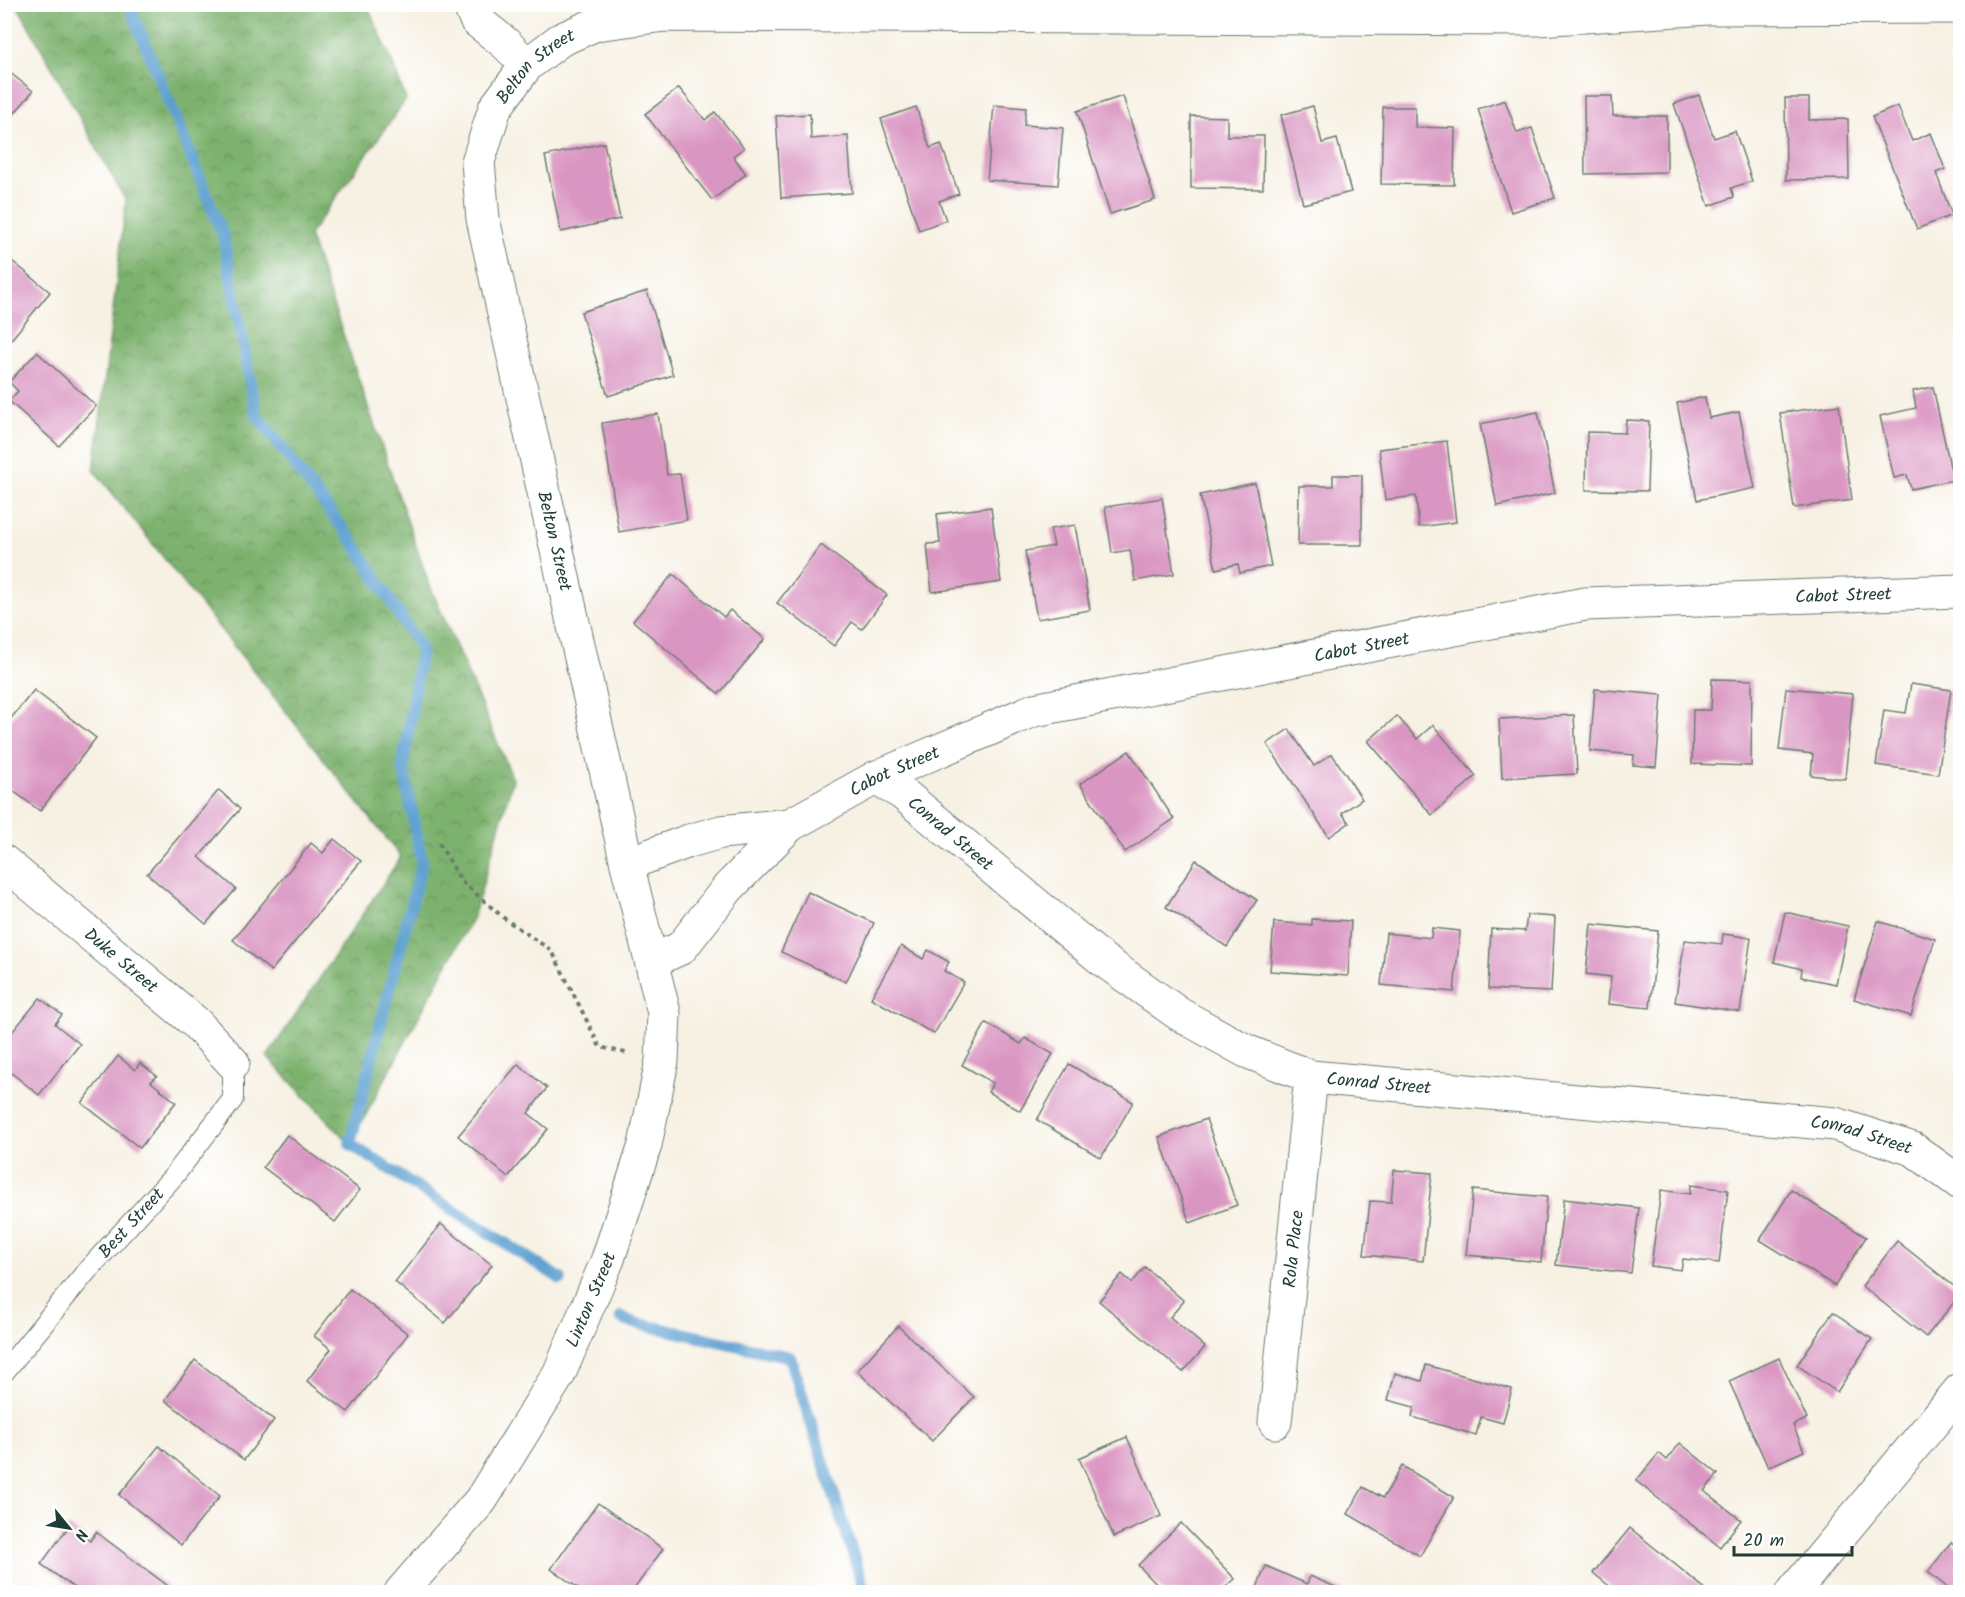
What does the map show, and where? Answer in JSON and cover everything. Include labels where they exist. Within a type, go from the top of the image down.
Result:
[{"type":"street","points":[[469,4],[476,20],[505,43],[527,65]]},
{"type":"street","name":"Belton Street","points":[[652,961],[627,864],[483,219],[478,162],[495,108],[527,65],[560,40],[596,24],[664,15],[1546,12],[1709,6],[1960,7]]},
{"type":"street","name":"Cabot Street","points":[[652,961],[681,948],[728,888],[790,825],[875,778],[1034,710],[1586,604],[1960,591]]},
{"type":"street","name":"Conrad Street","points":[[875,778],[902,793],[987,866],[1103,960],[1179,1014],[1246,1051],[1311,1077],[1835,1124],[1913,1149],[1960,1183]]},
{"type":"street","name":"Cabot Street","points":[[627,864],[721,832],[790,825]]},
{"type":"street","name":"Duke Street","points":[[4,862],[196,1023],[233,1063]]},
{"type":"street","name":"Linton Street","points":[[401,1593],[481,1500],[560,1374],[612,1248],[645,1145],[662,1061],[664,1013],[652,961]]},
{"type":"street","name":"Rola Place","points":[[1275,1422],[1311,1077]]},
{"type":"street","points":[[1793,1593],[1960,1390]]},
{"type":"lane","name":"Best Street","points":[[4,1372],[86,1272],[173,1177],[233,1099],[233,1063]]},
{"type":"path","points":[[440,843],[461,881],[505,919],[552,951],[600,1047],[662,1061]]},
{"type":"green space","points":[[17,5],[367,5],[390,56],[406,100],[309,235],[428,581],[513,779],[474,915],[350,1144],[267,1057],[401,857],[94,470],[126,201]]},
{"type":"building","points":[[4,68],[33,91],[4,126]]},
{"type":"building","points":[[679,88],[705,120],[715,112],[744,148],[733,156],[746,174],[712,200],[645,114]]},
{"type":"building","points":[[1699,95],[1714,138],[1735,131],[1752,181],[1731,188],[1734,197],[1709,206],[1674,104]]},
{"type":"building","points":[[1123,96],[1155,200],[1110,214],[1077,111]]},
{"type":"building","points":[[1584,96],[1612,96],[1613,116],[1667,116],[1667,172],[1585,174]]},
{"type":"building","points":[[1785,98],[1809,98],[1809,120],[1848,119],[1849,179],[1786,180]]},
{"type":"building","points":[[1505,100],[1517,133],[1532,128],[1555,198],[1511,212],[1478,109]]},
{"type":"building","points":[[994,105],[1026,108],[1024,125],[1063,128],[1058,185],[987,180]]},
{"type":"building","points":[[1313,106],[1322,143],[1337,139],[1351,192],[1303,204],[1281,115]]},
{"type":"building","points":[[1898,106],[1912,141],[1931,133],[1945,169],[1936,173],[1952,215],[1917,229],[1872,117]]},
{"type":"building","points":[[916,107],[930,148],[941,144],[959,194],[939,201],[946,220],[919,230],[881,119]]},
{"type":"building","points":[[1383,107],[1415,107],[1415,127],[1455,128],[1454,185],[1381,184]]},
{"type":"building","points":[[810,114],[811,139],[848,136],[852,193],[781,198],[776,116]]},
{"type":"building","points":[[1191,116],[1227,117],[1227,136],[1264,136],[1263,189],[1191,188]]},
{"type":"building","points":[[604,143],[620,219],[561,232],[545,156]]},
{"type":"building","points":[[6,256],[50,292],[10,341],[4,337],[4,258]]},
{"type":"building","points":[[647,291],[673,375],[608,396],[581,312]]},
{"type":"building","points":[[37,352],[96,406],[59,446],[9,401],[18,391],[9,382]]},
{"type":"building","points":[[1933,387],[1953,480],[1911,489],[1907,475],[1894,478],[1880,416],[1916,408],[1913,391]]},
{"type":"building","points":[[1705,397],[1709,418],[1739,412],[1755,488],[1697,500],[1677,403]]},
{"type":"building","points":[[1839,405],[1852,500],[1794,508],[1780,413]]},
{"type":"building","points":[[1538,412],[1555,493],[1497,506],[1480,424]]},
{"type":"building","points":[[658,414],[667,475],[680,474],[687,520],[619,532],[602,423]]},
{"type":"building","points":[[1626,420],[1649,421],[1647,491],[1586,490],[1587,432],[1625,433]]},
{"type":"building","points":[[1447,441],[1456,522],[1419,527],[1416,496],[1385,500],[1379,449]]},
{"type":"building","points":[[1333,475],[1362,475],[1362,545],[1298,545],[1299,486],[1333,486]]},
{"type":"building","points":[[1255,483],[1271,566],[1240,573],[1238,564],[1216,569],[1200,495]]},
{"type":"building","points":[[1162,498],[1174,574],[1135,581],[1130,550],[1112,553],[1105,507]]},
{"type":"building","points":[[991,507],[1001,582],[932,592],[927,544],[940,543],[937,514]]},
{"type":"building","points":[[1075,525],[1090,610],[1037,619],[1025,551],[1054,546],[1050,529]]},
{"type":"building","points":[[821,545],[887,595],[862,629],[852,622],[834,646],[777,603]]},
{"type":"building","points":[[673,574],[724,617],[730,610],[765,639],[719,694],[633,621]]},
{"type":"building","points":[[1712,679],[1752,680],[1751,766],[1692,764],[1693,710],[1711,710]]},
{"type":"building","points":[[1911,684],[1951,690],[1938,774],[1876,765],[1884,710],[1906,713]]},
{"type":"building","points":[[1786,688],[1853,694],[1845,779],[1811,775],[1813,754],[1779,750]]},
{"type":"building","points":[[1595,689],[1662,695],[1656,767],[1633,765],[1634,755],[1590,751]]},
{"type":"building","points":[[34,690],[96,738],[40,811],[4,784],[4,727]]},
{"type":"building","points":[[1574,715],[1577,774],[1502,778],[1499,719]]},
{"type":"building","points":[[1397,716],[1417,739],[1433,725],[1476,776],[1432,815],[1368,741]]},
{"type":"building","points":[[1289,729],[1314,766],[1332,754],[1362,799],[1342,813],[1349,823],[1329,837],[1267,744]]},
{"type":"building","points":[[1129,751],[1174,819],[1125,852],[1080,784]]},
{"type":"building","points":[[219,790],[240,809],[199,857],[236,889],[206,924],[147,874]]},
{"type":"building","points":[[334,839],[361,861],[271,971],[233,940],[311,843],[323,853]]},
{"type":"building","points":[[1196,860],[1257,900],[1227,947],[1166,907]]},
{"type":"building","points":[[808,892],[874,923],[846,982],[781,952]]},
{"type":"building","points":[[1785,912],[1848,926],[1836,984],[1801,977],[1802,969],[1774,962]]},
{"type":"building","points":[[1527,915],[1555,917],[1551,992],[1488,989],[1491,929],[1525,931]]},
{"type":"building","points":[[1312,919],[1351,921],[1348,976],[1270,971],[1274,922],[1312,925]]},
{"type":"building","points":[[1878,921],[1935,939],[1911,1016],[1854,999]]},
{"type":"building","points":[[1591,924],[1658,931],[1650,1008],[1608,1004],[1611,977],[1586,974]]},
{"type":"building","points":[[1432,928],[1460,931],[1454,992],[1381,985],[1386,933],[1431,938]]},
{"type":"building","points":[[1723,934],[1751,938],[1740,1012],[1675,1002],[1685,940],[1722,944]]},
{"type":"building","points":[[901,946],[923,959],[928,950],[949,962],[944,971],[964,982],[934,1034],[871,998]]},
{"type":"building","points":[[40,998],[62,1015],[55,1024],[80,1044],[39,1095],[4,1067],[4,1042]]},
{"type":"building","points":[[986,1023],[1021,1044],[1025,1038],[1053,1054],[1020,1111],[988,1092],[993,1083],[962,1065]]},
{"type":"building","points":[[118,1056],[135,1070],[140,1063],[157,1076],[151,1082],[176,1102],[140,1148],[82,1103]]},
{"type":"building","points":[[518,1064],[547,1088],[528,1113],[548,1129],[508,1177],[458,1136]]},
{"type":"building","points":[[1069,1064],[1133,1102],[1101,1158],[1037,1120]]},
{"type":"building","points":[[1206,1119],[1237,1205],[1190,1223],[1159,1137]]},
{"type":"building","points":[[287,1135],[360,1190],[335,1222],[263,1167]]},
{"type":"building","points":[[1394,1170],[1432,1173],[1423,1261],[1364,1255],[1370,1201],[1391,1202]]},
{"type":"building","points":[[1691,1185],[1728,1190],[1719,1263],[1683,1259],[1681,1270],[1651,1266],[1661,1190],[1690,1194]]},
{"type":"building","points":[[1473,1190],[1547,1197],[1541,1262],[1466,1255]]},
{"type":"building","points":[[1791,1190],[1866,1237],[1835,1286],[1760,1240]]},
{"type":"building","points":[[1564,1199],[1639,1208],[1631,1273],[1556,1265]]},
{"type":"building","points":[[441,1224],[492,1265],[445,1323],[395,1282]]},
{"type":"building","points":[[1897,1241],[1960,1291],[1960,1295],[1926,1337],[1862,1286]]},
{"type":"building","points":[[1145,1267],[1184,1301],[1170,1317],[1205,1347],[1183,1372],[1099,1301],[1122,1274],[1132,1283]]},
{"type":"building","points":[[350,1289],[408,1334],[348,1412],[307,1381],[331,1349],[314,1336]]},
{"type":"building","points":[[1833,1312],[1872,1339],[1837,1392],[1797,1365]]},
{"type":"building","points":[[898,1326],[974,1397],[932,1441],[857,1371]]},
{"type":"building","points":[[1779,1358],[1807,1419],[1793,1425],[1804,1451],[1768,1467],[1729,1381]]},
{"type":"building","points":[[195,1360],[274,1420],[244,1460],[165,1400]]},
{"type":"building","points":[[1426,1365],[1512,1389],[1503,1423],[1481,1417],[1476,1435],[1412,1417],[1414,1407],[1388,1400],[1395,1373],[1422,1381]]},
{"type":"building","points":[[1127,1437],[1161,1516],[1114,1537],[1079,1458]]},
{"type":"building","points":[[1680,1443],[1718,1474],[1704,1491],[1741,1520],[1720,1547],[1636,1481],[1659,1453],[1667,1460]]},
{"type":"building","points":[[159,1446],[220,1496],[181,1545],[119,1495]]},
{"type":"building","points":[[1402,1466],[1454,1497],[1420,1556],[1348,1514],[1363,1487],[1383,1498]]},
{"type":"building","points":[[598,1503],[663,1549],[632,1592],[584,1592],[551,1569]]},
{"type":"building","points":[[1181,1523],[1235,1579],[1220,1592],[1164,1592],[1138,1565]]},
{"type":"building","points":[[69,1526],[90,1541],[96,1532],[168,1586],[164,1592],[80,1592],[41,1564]]},
{"type":"building","points":[[1630,1528],[1704,1588],[1701,1592],[1617,1592],[1593,1573]]},
{"type":"building","points":[[1951,1542],[1960,1549],[1960,1592],[1953,1592],[1928,1572]]},
{"type":"building","points":[[1266,1566],[1307,1584],[1310,1576],[1347,1592],[1255,1592]]},
{"type":"waterway","points":[[129,4],[223,235],[256,414],[356,546],[421,649],[403,766],[422,862],[350,1144],[561,1279]]},
{"type":"waterway","points":[[621,1317],[627,1321],[790,1357],[865,1592]]}]
